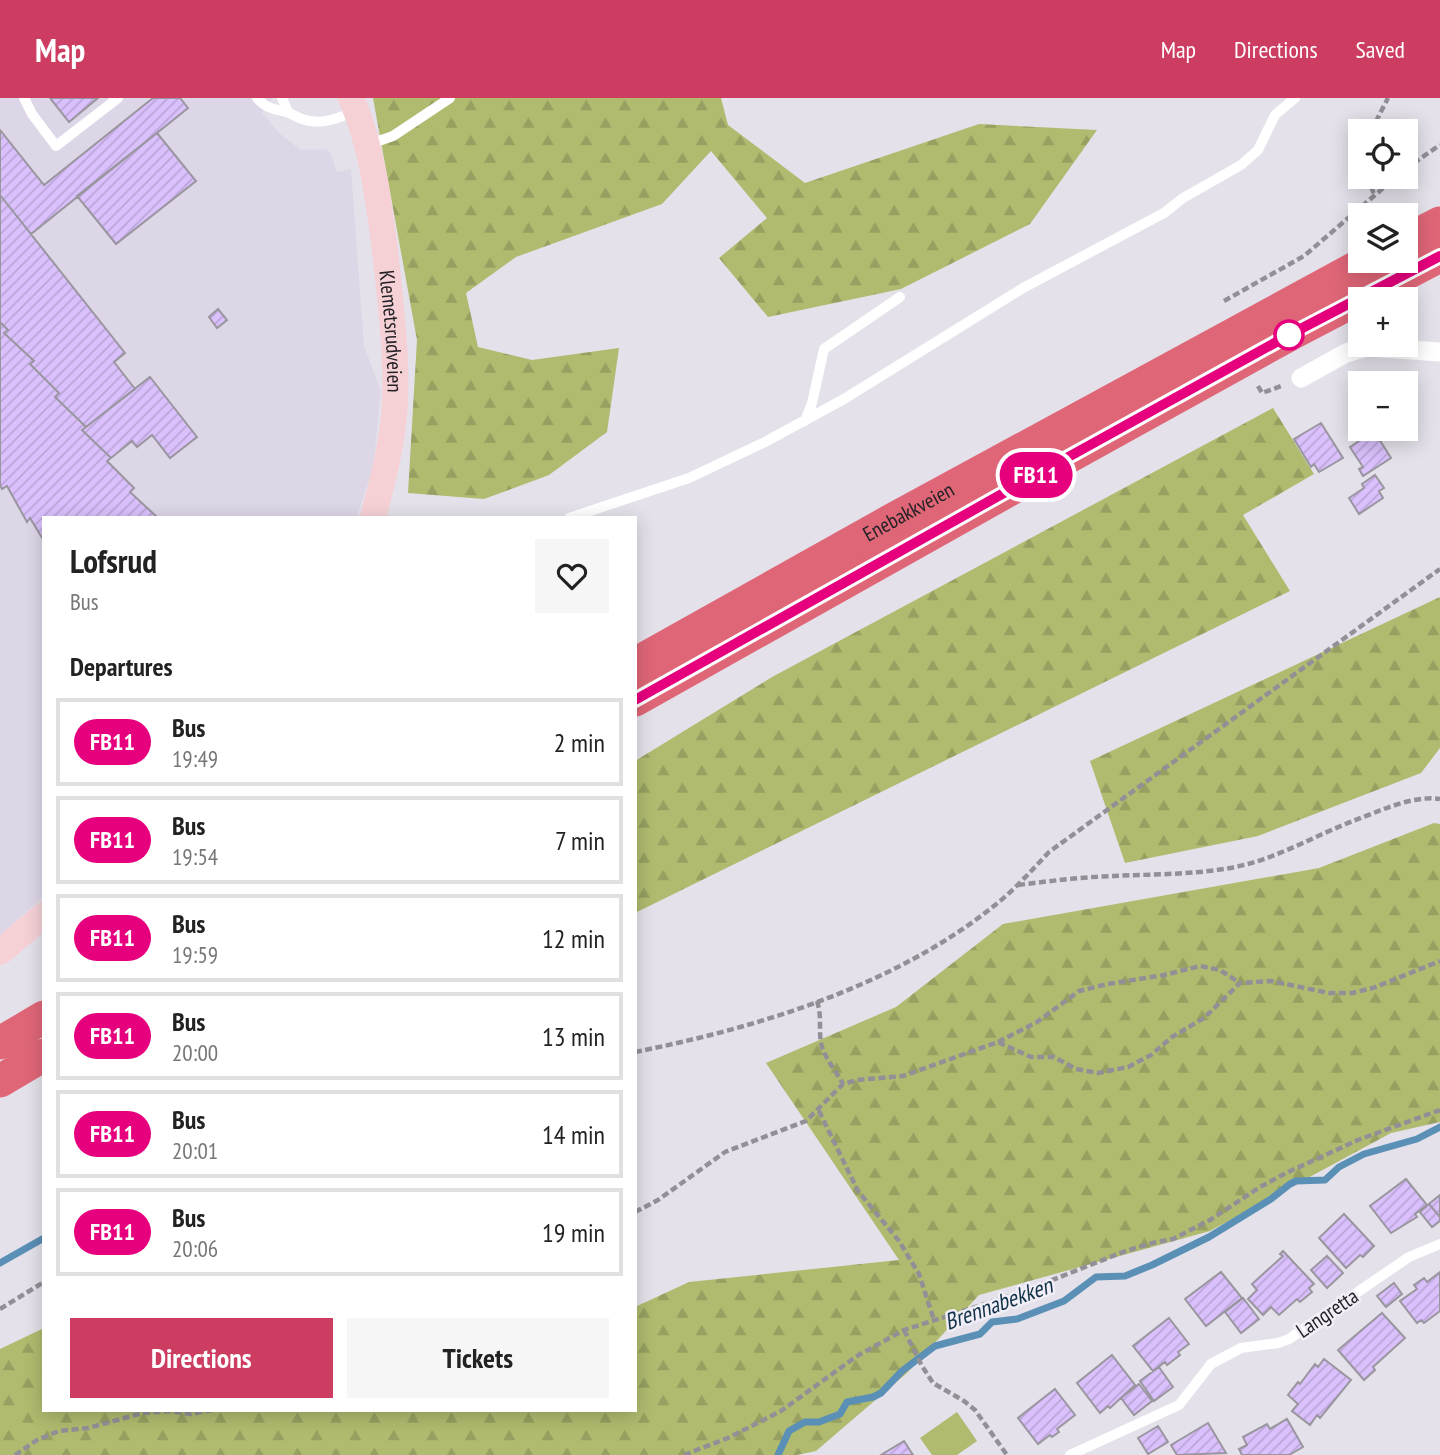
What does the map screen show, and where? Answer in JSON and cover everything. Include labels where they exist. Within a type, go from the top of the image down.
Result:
[{"type":"highway","points":[[1418,234],[1440,223]]},
{"type":"highway","name":"Enebakkveien","points":[[637,699],[1289,335],[1440,256]]},
{"type":"highway","name":"Enebakkveien","points":[[637,663],[925,502],[1348,272]]},
{"type":"highway","points":[[0,1043],[42,1018]]},
{"type":"highway","points":[[0,1081],[42,1056]]},
{"type":"street","name":"Klemetsrudveien","points":[[354,104],[367,145],[382,232],[394,348],[395,403],[388,453],[373,516]]},
{"type":"street","points":[[1301,378],[1346,352],[1367,347],[1440,352]]},
{"type":"street","points":[[0,952],[42,917]]},
{"type":"lane","points":[[24,98],[32,114],[56,146],[118,98]]},
{"type":"lane","points":[[257,98],[264,106],[277,112],[288,112],[318,123],[354,104]]},
{"type":"lane","points":[[282,98],[288,112]]},
{"type":"lane","points":[[367,145],[393,136],[450,98]]},
{"type":"lane","points":[[575,516],[689,478],[726,462],[855,393],[1023,288],[1164,213],[1183,198],[1241,165],[1258,150],[1275,115],[1295,98]]},
{"type":"lane","points":[[805,421],[812,403],[824,349],[900,297]]},
{"type":"lane","name":"Langretta","points":[[1070,1455],[1179,1405],[1212,1364],[1241,1348],[1289,1339],[1409,1257],[1440,1244]]},
{"type":"path","points":[[1377,119],[1388,98]]},
{"type":"path","points":[[1418,160],[1440,145]]},
{"type":"path","points":[[1372,189],[1374,194]]},
{"type":"path","points":[[1224,301],[1304,256],[1380,189]]},
{"type":"path","points":[[1258,386],[1262,393],[1301,378]]},
{"type":"path","points":[[637,1052],[713,1034],[817,1001],[923,953],[961,930],[1017,886],[1049,852],[1440,569]]},
{"type":"path","points":[[1017,886],[1059,879],[1233,868],[1258,862],[1322,833],[1411,800],[1430,797],[1440,799]]},
{"type":"path","points":[[637,1212],[725,1152],[806,1121],[843,1084],[857,1080],[903,1076],[998,1042],[1037,1021],[1079,991],[1200,966],[1220,971],[1240,983],[1270,981],[1329,993],[1352,993],[1373,988],[1440,961]]},
{"type":"path","points":[[998,1042],[1031,1057],[1054,1057],[1076,1069],[1098,1073],[1128,1066],[1151,1055],[1172,1037],[1204,1018],[1240,983]]},
{"type":"path","points":[[817,1001],[822,1015],[822,1049],[843,1084]]},
{"type":"path","points":[[819,1110],[858,1191],[899,1241],[919,1274],[934,1320]]},
{"type":"path","points":[[684,1455],[728,1438],[781,1412],[857,1356],[904,1330],[1022,1292],[1133,1249],[1173,1239],[1210,1220],[1251,1192],[1286,1173],[1358,1140],[1440,1110]]},
{"type":"path","points":[[0,1309],[42,1283]]},
{"type":"path","points":[[904,1330],[933,1383],[975,1410],[1007,1455]]},
{"type":"path","points":[[15,1455],[37,1440],[59,1431],[156,1412]]},
{"type":"path","points":[[176,1412],[202,1412]]},
{"type":"shaded area","points":[[0,98],[272,98],[262,113],[280,134],[301,150],[326,149],[331,154],[337,172],[351,169],[364,346],[381,391],[373,469],[357,516],[42,516],[42,898],[0,935]]},
{"type":"green space","points":[[373,98],[721,98],[728,125],[805,183],[979,124],[1097,130],[1030,224],[901,289],[768,317],[719,258],[767,218],[711,151],[662,204],[516,257],[466,293],[478,347],[532,360],[619,348],[607,432],[549,475],[484,499],[408,493],[417,340]]},
{"type":"green space","points":[[1273,408],[1314,474],[1243,515],[1290,591],[637,912],[637,760],[772,677]]},
{"type":"green space","points":[[1440,597],[1440,748],[1421,773],[1258,836],[1125,863],[1090,761]]},
{"type":"green space","points":[[1434,823],[1440,824],[1440,1122],[1391,1133],[1210,1231],[979,1295],[907,1373],[816,1451],[797,1455],[0,1455],[0,1349],[42,1329],[42,1412],[637,1412],[637,1306],[689,1282],[899,1260],[766,1063],[896,1007],[1003,924],[1319,868]]},
{"type":"green space","points":[[957,1412],[977,1441],[957,1455],[932,1455],[920,1438]]},
{"type":"building","points":[[50,98],[98,98],[69,122]]},
{"type":"building","points":[[153,98],[180,98],[188,108],[31,234],[0,195],[0,130],[44,185]]},
{"type":"building","points":[[157,133],[196,181],[116,244],[77,196]]},
{"type":"building","points":[[0,195],[125,353],[114,362],[135,389],[86,427],[55,397],[59,393],[30,364],[34,361],[4,333],[8,330],[0,322]]},
{"type":"building","points":[[218,309],[227,320],[217,328],[209,317]]},
{"type":"building","points":[[0,322],[8,330],[4,333],[34,361],[30,364],[59,393],[55,397],[86,427],[82,430],[111,458],[107,461],[134,488],[130,492],[156,516],[42,516],[42,538],[30,518],[27,522],[7,486],[2,489]]},
{"type":"building","points":[[150,377],[197,437],[170,458],[152,435],[137,447],[132,441],[111,458],[82,430]]},
{"type":"building","points":[[1321,423],[1343,458],[1319,472],[1314,464],[1311,467],[1294,439]]},
{"type":"building","points":[[1359,441],[1380,441],[1391,458],[1363,476],[1359,469],[1363,467],[1350,447]]},
{"type":"building","points":[[1375,475],[1384,488],[1379,491],[1383,498],[1359,514],[1349,498],[1364,488],[1362,484]]},
{"type":"building","points":[[1406,1179],[1427,1205],[1415,1214],[1417,1217],[1391,1233],[1370,1206]]},
{"type":"building","points":[[1440,1195],[1440,1217],[1429,1204]]},
{"type":"building","points":[[1429,1204],[1440,1217],[1440,1221],[1432,1227],[1420,1212]]},
{"type":"building","points":[[1344,1214],[1374,1246],[1346,1268],[1319,1238]]},
{"type":"building","points":[[1283,1251],[1314,1284],[1309,1288],[1312,1292],[1300,1302],[1297,1299],[1279,1315],[1271,1307],[1263,1315],[1248,1299],[1257,1290],[1252,1284],[1283,1256],[1280,1254]]},
{"type":"building","points":[[1327,1256],[1343,1273],[1327,1288],[1311,1270]]},
{"type":"building","points":[[1221,1272],[1242,1298],[1206,1326],[1185,1299]]},
{"type":"building","points":[[1440,1272],[1440,1311],[1424,1323],[1421,1320],[1417,1323],[1400,1301],[1417,1289],[1414,1285],[1424,1278],[1427,1282]]},
{"type":"building","points":[[1394,1283],[1402,1294],[1386,1307],[1377,1296]]},
{"type":"building","points":[[1243,1298],[1259,1319],[1241,1333],[1225,1312]]},
{"type":"building","points":[[1382,1313],[1405,1338],[1373,1367],[1375,1370],[1364,1380],[1338,1350]]},
{"type":"building","points":[[1169,1318],[1189,1344],[1167,1365],[1165,1362],[1153,1371],[1133,1346]]},
{"type":"building","points":[[1112,1355],[1135,1385],[1110,1408],[1108,1406],[1100,1413],[1077,1383]]},
{"type":"building","points":[[1324,1359],[1351,1380],[1320,1418],[1317,1415],[1310,1425],[1292,1411],[1298,1404],[1288,1395],[1315,1364],[1318,1367]]},
{"type":"building","points":[[1159,1367],[1173,1387],[1154,1401],[1140,1381]]},
{"type":"building","points":[[1139,1384],[1152,1401],[1134,1415],[1121,1398]]},
{"type":"building","points":[[1055,1389],[1075,1415],[1057,1429],[1059,1432],[1038,1444],[1018,1418]]},
{"type":"building","points":[[1287,1419],[1303,1447],[1289,1455],[1242,1455],[1239,1449],[1247,1445],[1243,1437],[1267,1424],[1270,1429]]},
{"type":"building","points":[[1208,1423],[1226,1453],[1177,1455],[1171,1445]]},
{"type":"building","points":[[1158,1426],[1168,1442],[1148,1454],[1138,1438]]},
{"type":"building","points":[[904,1441],[913,1455],[881,1455]]},
{"type":"waterway","name":"Brennabekken","points":[[778,1455],[789,1431],[805,1422],[819,1422],[840,1414],[847,1402],[881,1393],[902,1371],[935,1346],[980,1334],[992,1322],[1017,1319],[1064,1301],[1096,1277],[1125,1276],[1152,1265],[1209,1237],[1296,1181],[1325,1180],[1339,1167],[1364,1154],[1417,1139],[1440,1127]]},
{"type":"waterway","points":[[0,1263],[42,1239]]},
{"type":"bus line","name":"FB11","points":[[637,699],[1289,335],[1440,256]]}]
